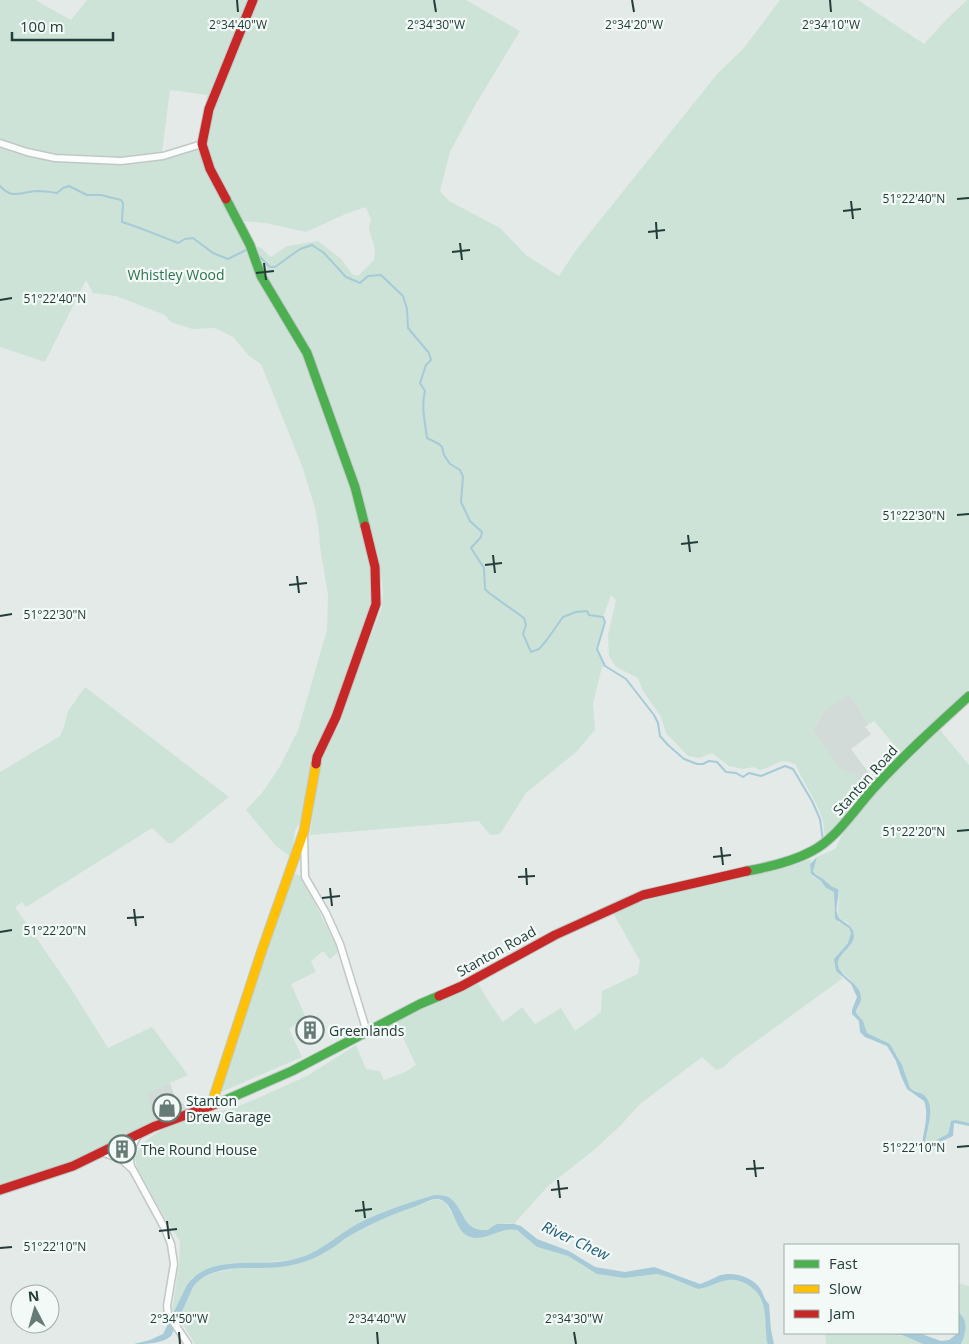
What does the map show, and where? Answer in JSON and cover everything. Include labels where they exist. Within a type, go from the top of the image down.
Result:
[{"type":"street","points":[[211,1106],[262,950],[304,831],[317,757],[336,717],[376,604],[377,586],[375,567],[355,487],[334,432],[314,370],[307,353],[261,276],[251,246],[210,169],[202,144],[209,109],[253,0]]},
{"type":"street","points":[[0,143],[27,152],[55,158],[122,161],[163,156],[202,144]]},
{"type":"street","name":"Stanton Road","points":[[0,1190],[73,1166],[140,1133],[211,1106],[292,1071],[420,1004],[462,986],[554,935],[643,896],[677,886],[772,866],[793,860],[813,851],[827,842],[874,788],[917,744],[969,696]]},
{"type":"street","points":[[304,831],[304,877],[326,913],[340,944],[367,1032]]},
{"type":"street","points":[[140,1133],[130,1153],[129,1161],[171,1244],[174,1264],[167,1306],[168,1314],[188,1344]]},
{"type":"street","points":[[102,1152],[121,1159],[133,1170]]},
{"type":"shaded area","points":[[849,693],[869,724],[865,727],[871,734],[851,749],[874,780],[866,790],[854,774],[840,770],[813,730],[825,710]]},
{"type":"shaded area","points":[[170,1083],[176,1100],[191,1108],[153,1122],[147,1093]]},
{"type":"green space","name":"Whistley Wood","points":[[0,0],[35,0],[71,20],[87,0],[466,0],[520,31],[474,107],[450,152],[440,191],[449,201],[500,228],[526,255],[559,276],[576,250],[718,73],[743,49],[780,0],[858,0],[924,44],[945,21],[969,0],[969,689],[901,753],[874,721],[869,724],[849,693],[825,710],[813,730],[840,769],[854,774],[866,790],[825,837],[819,811],[796,765],[786,761],[760,770],[753,767],[743,769],[729,766],[712,753],[700,758],[688,756],[666,733],[661,717],[643,691],[638,678],[616,667],[609,656],[608,635],[616,600],[611,595],[603,617],[605,622],[597,649],[605,666],[602,667],[593,703],[595,730],[576,752],[526,793],[500,834],[490,835],[479,821],[310,835],[320,764],[325,748],[341,721],[346,700],[382,607],[383,596],[382,580],[357,479],[330,410],[328,395],[319,371],[310,352],[301,349],[349,481],[367,553],[371,577],[371,601],[369,612],[336,705],[311,762],[306,801],[301,821],[295,830],[291,857],[276,846],[246,810],[262,793],[279,768],[298,730],[327,630],[328,595],[315,508],[302,466],[261,364],[249,356],[233,337],[215,328],[192,329],[171,322],[165,315],[116,296],[93,293],[86,280],[45,362],[0,347],[0,147],[36,158],[55,161],[131,164],[151,162],[195,149],[201,153],[247,247],[260,247],[271,257],[287,246],[318,241],[341,259],[352,274],[358,276],[374,260],[375,249],[369,229],[371,220],[366,207],[306,232],[266,223],[242,221],[200,138],[207,95],[170,90],[162,152],[114,158],[65,156],[25,148],[0,140]]},
{"type":"green space","points":[[85,687],[229,797],[172,843],[168,843],[152,828],[26,907],[22,902],[15,907],[70,987],[108,1048],[152,1027],[188,1075],[147,1093],[153,1122],[84,1157],[46,1173],[0,1186],[0,772],[60,736],[68,711]]},
{"type":"green space","points":[[940,730],[969,765],[969,1123],[956,1120],[950,1124],[948,1134],[928,1149],[925,1147],[927,1125],[930,1119],[928,1102],[922,1094],[910,1088],[899,1059],[890,1044],[867,1033],[863,1022],[856,1013],[861,1000],[851,980],[840,971],[838,965],[838,959],[849,947],[854,936],[848,923],[838,915],[839,893],[813,870],[817,857],[835,849],[847,825],[855,819],[886,780]]},
{"type":"green space","points":[[810,859],[812,876],[821,881],[827,889],[834,891],[834,909],[838,922],[850,930],[850,939],[835,958],[843,978],[733,1058],[724,1067],[716,1070],[702,1057],[640,1104],[594,1150],[548,1186],[514,1224],[500,1224],[489,1230],[478,1231],[470,1227],[451,1200],[434,1195],[385,1211],[359,1223],[320,1249],[295,1260],[218,1266],[192,1278],[175,1312],[172,1313],[180,1241],[137,1168],[135,1157],[149,1138],[163,1129],[194,1115],[231,1109],[256,1099],[307,1076],[356,1045],[366,1069],[380,1071],[384,1080],[405,1072],[416,1065],[395,1021],[477,981],[503,1022],[522,1007],[535,1024],[561,1008],[575,1031],[601,1012],[602,991],[638,974],[640,961],[612,911],[682,889],[763,873]]},
{"type":"green space","points":[[293,874],[299,875],[339,951],[330,959],[323,951],[311,961],[316,972],[291,984],[306,1018],[289,1029],[302,1057],[221,1092],[220,1090]]},
{"type":"green space","points":[[436,1199],[445,1202],[462,1230],[493,1233],[510,1229],[517,1230],[537,1247],[568,1256],[597,1274],[624,1278],[657,1274],[698,1289],[728,1280],[745,1283],[757,1292],[764,1305],[768,1344],[195,1344],[179,1318],[191,1291],[196,1283],[204,1277],[242,1268],[295,1265],[324,1253],[349,1236],[395,1213]]},
{"type":"green space","points":[[959,1283],[969,1286],[969,1344],[961,1344],[965,1331],[962,1315],[959,1313]]},
{"type":"green space","points":[[825,1334],[897,1335],[923,1344],[826,1344]]},
{"type":"water","points":[[817,857],[813,871],[838,889],[838,916],[854,932],[853,940],[838,961],[838,965],[843,974],[855,985],[860,993],[861,1001],[856,1013],[863,1021],[867,1033],[890,1044],[902,1065],[910,1088],[924,1095],[928,1100],[930,1114],[925,1148],[930,1149],[938,1139],[948,1134],[951,1121],[956,1120],[969,1123],[969,1126],[954,1123],[953,1136],[942,1141],[931,1152],[925,1154],[922,1149],[926,1119],[924,1101],[907,1089],[896,1061],[887,1046],[865,1037],[860,1032],[859,1021],[852,1014],[857,997],[851,984],[836,971],[834,959],[848,943],[851,933],[849,928],[835,919],[834,892],[826,888],[821,881],[811,874],[810,864]]},
{"type":"water","points":[[434,1195],[450,1198],[473,1228],[488,1230],[497,1224],[521,1226],[537,1239],[569,1251],[595,1267],[625,1272],[654,1267],[700,1284],[718,1276],[729,1274],[746,1277],[759,1287],[769,1304],[774,1344],[768,1344],[767,1342],[765,1312],[761,1298],[757,1292],[743,1282],[728,1280],[698,1289],[657,1274],[624,1278],[597,1274],[568,1256],[537,1247],[517,1230],[504,1230],[478,1238],[466,1235],[446,1203],[435,1199],[374,1223],[313,1259],[279,1267],[224,1270],[206,1276],[193,1287],[171,1336],[149,1344],[134,1344],[163,1334],[187,1285],[197,1275],[209,1268],[237,1263],[282,1262],[295,1259],[312,1253],[368,1219]]},
{"type":"water","points":[[959,1313],[964,1319],[966,1327],[961,1344],[923,1344],[902,1335],[888,1334],[922,1334],[941,1341],[949,1340],[959,1334]]},
{"type":"waterway","points":[[0,186],[13,194],[37,191],[57,193],[69,186],[87,195],[101,195],[121,200],[123,203],[122,222],[178,243],[185,239],[193,238],[213,253],[228,259],[249,250]]},
{"type":"waterway","points":[[257,254],[270,267],[275,267],[300,249],[312,245],[324,253],[346,277],[360,283],[368,276],[381,275],[403,296],[407,309],[408,328],[429,353],[431,360],[426,365],[420,383],[425,391],[423,408],[427,438],[439,444],[450,464],[460,470],[463,477],[461,502],[470,521],[482,532],[481,537],[471,548],[484,568],[485,589],[524,618],[526,625],[523,634],[531,652],[539,649],[563,617],[576,612],[587,611],[589,615],[603,617],[605,622],[597,649],[605,666],[626,679],[654,715],[658,723],[660,736],[668,745],[684,759],[697,764],[709,761],[717,762],[726,772],[736,773],[743,777],[749,773],[761,776],[785,766],[793,769],[812,801],[820,819],[823,841]]},
{"type":"traffic: fast","points":[[226,199],[250,245],[261,276],[307,353],[355,487],[365,526]]},
{"type":"traffic: fast","points":[[747,871],[788,861],[821,846],[845,823],[896,765],[969,696]]},
{"type":"traffic: fast","points":[[221,1102],[292,1071],[420,1004],[439,996]]},
{"type":"traffic: slow","points":[[211,1106],[262,950],[304,831],[316,764]]},
{"type":"traffic: jam","points":[[226,199],[210,169],[202,144],[209,109],[253,0]]},
{"type":"traffic: jam","points":[[316,764],[317,757],[336,717],[376,604],[375,567],[365,526]]},
{"type":"traffic: jam","points":[[439,996],[462,986],[555,935],[643,895],[747,871]]},
{"type":"traffic: jam","points":[[0,1190],[73,1166],[153,1127],[221,1102]]},
{"type":"place","name":"Greenlands","points":[[310,1030]]},
{"type":"place","name":"Stanton Drew Garage","points":[[167,1108]]},
{"type":"place","name":"The Round House","points":[[122,1149]]},
{"type":"water label","name":"River Chew","points":[[576,1240]]}]
